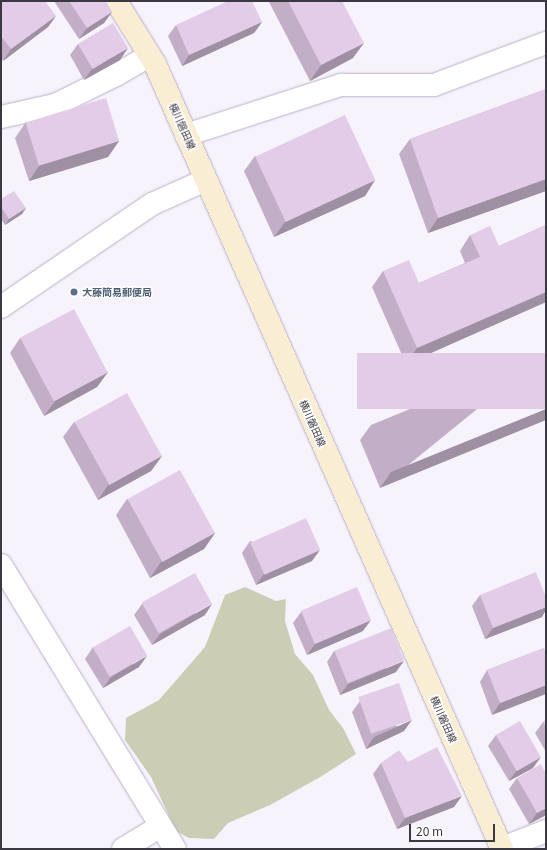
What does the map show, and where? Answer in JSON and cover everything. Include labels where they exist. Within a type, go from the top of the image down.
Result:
[{"type":"main road","name":"横川磐田線","points":[[116,1],[150,55],[502,849]]},
{"type":"street","points":[[186,135],[341,85],[434,84],[546,42]]},
{"type":"street","points":[[1,117],[55,105],[116,75],[150,55]]},
{"type":"street","points":[[1,307],[152,204],[206,180]]},
{"type":"street","points":[[1,565],[175,849]]},
{"type":"street","points":[[123,849],[161,826]]},
{"type":"street","points":[[502,849],[546,831]]},
{"type":"green space","points":[[245,587],[276,601],[286,599],[285,621],[295,654],[313,675],[329,710],[343,728],[356,754],[322,776],[270,805],[228,823],[214,839],[189,838],[176,831],[151,777],[125,740],[126,718],[159,700],[205,647],[225,595]]},
{"type":"building","points":[[4,1],[45,1],[56,16],[11,49],[1,36],[1,3]]},
{"type":"building","points":[[69,1],[105,1],[112,12],[87,28]]},
{"type":"building","points":[[228,1],[252,1],[262,22],[189,55],[176,25]]},
{"type":"building","points":[[288,1],[342,1],[364,43],[321,65]]},
{"type":"building","points":[[113,23],[128,48],[93,69],[78,44]]},
{"type":"building","points":[[546,89],[546,179],[438,218],[410,139]]},
{"type":"building","points":[[106,98],[119,141],[39,166],[26,123]]},
{"type":"building","points":[[345,115],[375,180],[286,222],[255,157]]},
{"type":"building","points":[[14,191],[26,208],[9,219],[1,207],[1,199]]},
{"type":"building","points":[[546,225],[546,292],[417,348],[383,271],[409,260],[419,283],[480,257],[470,235],[490,226],[499,246]]},
{"type":"building","points":[[74,309],[108,373],[54,401],[20,338]]},
{"type":"building","points":[[357,353],[546,353],[546,409],[357,409]]},
{"type":"building","points":[[127,393],[162,456],[109,485],[75,422]]},
{"type":"building","points":[[180,470],[215,533],[162,562],[128,499]]},
{"type":"building","points":[[306,518],[320,550],[265,575],[250,543]]},
{"type":"building","points":[[536,572],[546,597],[546,607],[493,628],[480,595]]},
{"type":"building","points":[[195,573],[212,604],[159,633],[142,603]]},
{"type":"building","points":[[357,587],[371,620],[315,644],[301,611]]},
{"type":"building","points":[[130,626],[147,655],[110,677],[93,648]]},
{"type":"building","points":[[391,628],[404,660],[348,683],[334,651]]},
{"type":"building","points":[[544,648],[546,654],[546,685],[500,703],[487,670]]},
{"type":"building","points":[[399,683],[412,720],[371,734],[358,697]]},
{"type":"building","points":[[546,720],[546,727],[543,722]]},
{"type":"building","points":[[520,721],[541,757],[517,771],[496,735]]},
{"type":"building","points":[[437,747],[462,796],[405,818],[381,763],[399,750],[408,762]]},
{"type":"building","points":[[541,764],[546,774],[546,808],[537,813],[517,778]]},
{"type":"place","name":"大藤簡易郵便局","points":[[74,292]]}]
